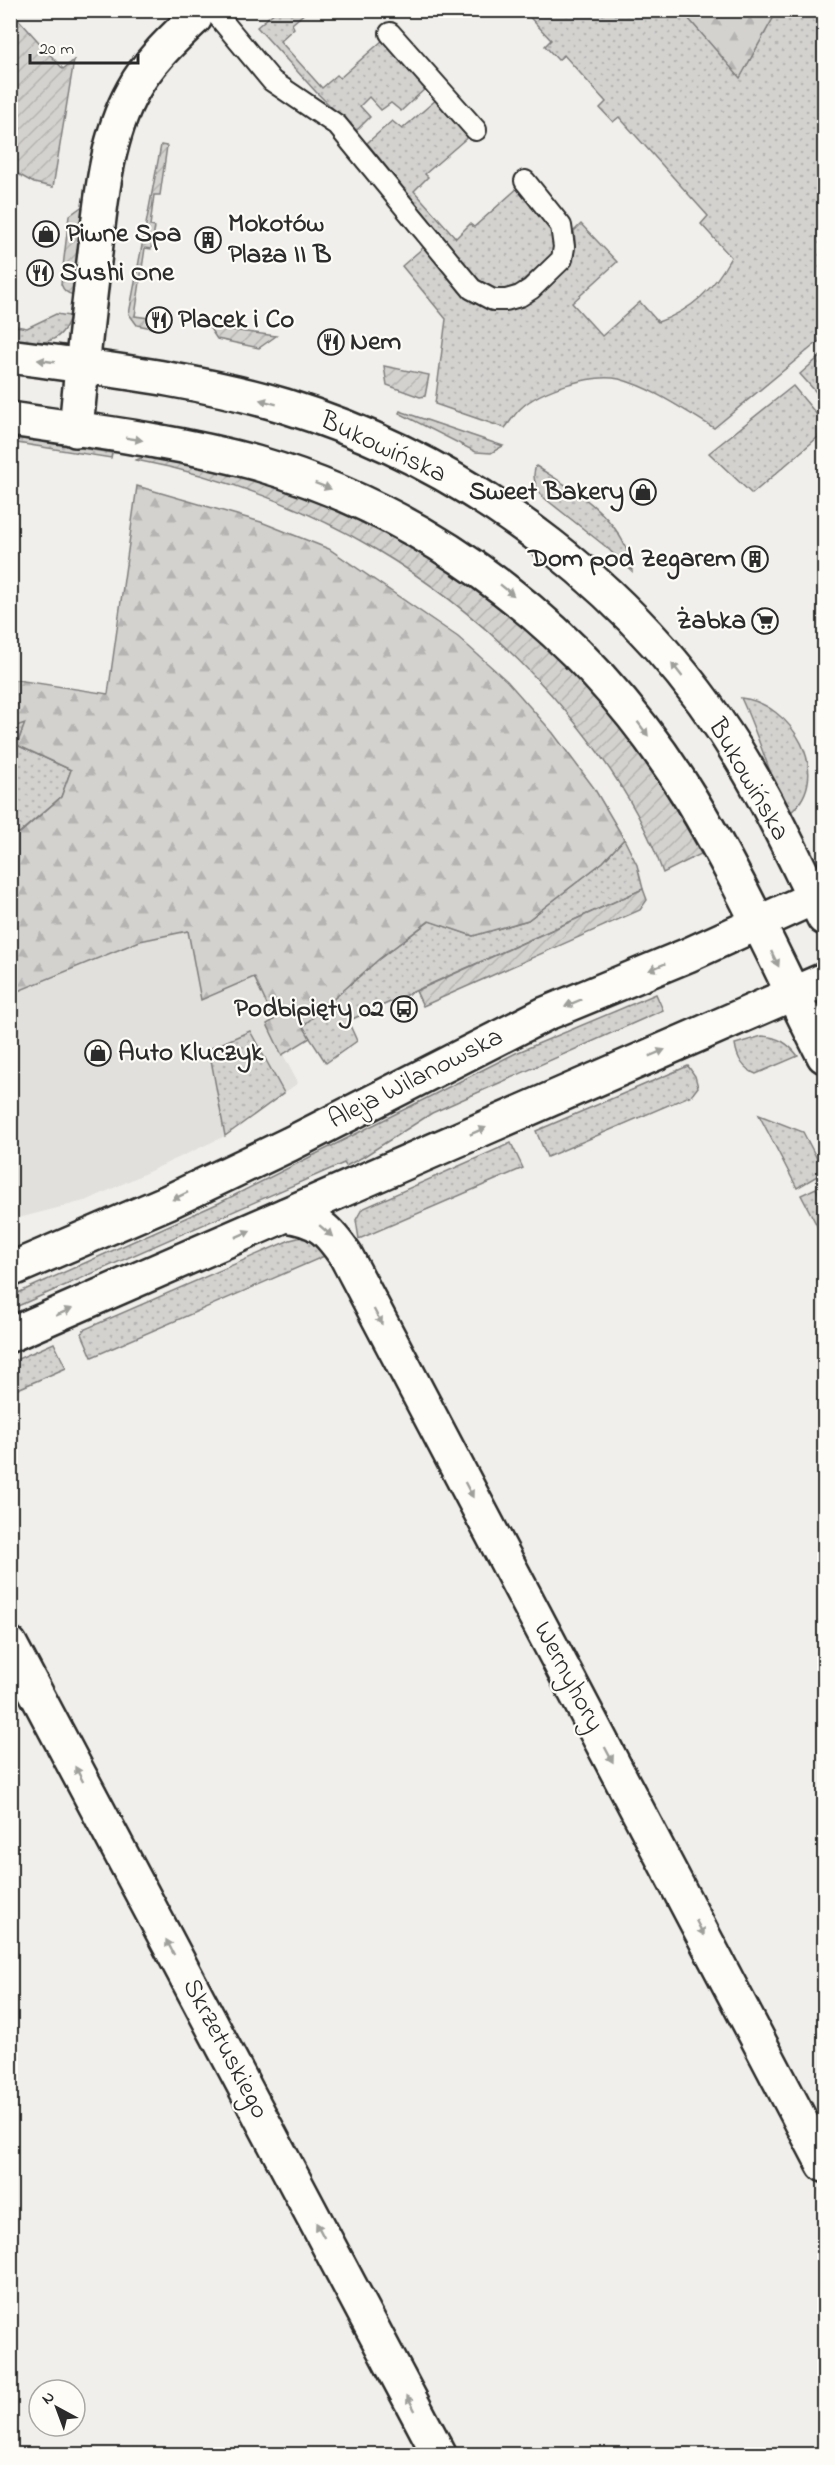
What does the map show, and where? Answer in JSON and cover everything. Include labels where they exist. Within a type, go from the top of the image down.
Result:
[{"type":"street","points":[[76,430],[100,208],[118,128],[132,91],[141,77],[175,37],[204,13]]},
{"type":"street","name":"Bukowińska","points":[[10,356],[212,388],[294,409],[382,443],[440,472],[498,506],[552,546],[594,582],[672,662],[747,768],[821,903]]},
{"type":"street","points":[[10,419],[217,454],[318,483],[371,506],[407,525],[497,582],[568,643],[600,676],[633,715],[689,795],[825,1056]]},
{"type":"street","name":"Aleja Wilanowska","points":[[10,1270],[168,1202],[290,1144],[545,1014],[688,955],[757,923],[821,903]]},
{"type":"street","points":[[10,1335],[825,980]]},
{"type":"street","name":"Wernyhory","points":[[286,1215],[312,1221],[323,1227],[333,1236],[346,1256],[825,2165]]},
{"type":"street","name":"Skrzetuskiego","points":[[10,1644],[438,2454]]},
{"type":"lane","points":[[204,13],[272,81],[337,125],[472,289],[493,300],[506,300],[531,289],[562,259],[564,247],[561,226],[525,181]]},
{"type":"lane","points":[[390,33],[476,130]]},
{"type":"shaded area","points":[[188,931],[201,1000],[254,977],[274,1020],[267,1024],[298,1083],[284,1093],[250,1031],[209,1049],[225,1136],[88,1200],[11,1220],[10,994],[140,941]]},
{"type":"green space","points":[[11,11],[63,69],[74,60],[53,187],[34,183],[18,174],[11,180]]},
{"type":"green space","points":[[276,11],[307,11],[292,24],[294,28],[280,41],[322,88],[337,75],[340,78],[383,40],[426,88],[401,111],[391,103],[381,110],[369,97],[360,106],[370,117],[356,131],[316,92],[257,27]]},
{"type":"green space","points":[[524,11],[682,11],[740,77],[777,11],[824,11],[824,337],[714,428],[644,388],[619,379],[608,378],[581,381],[540,395],[520,409],[505,428],[435,404],[446,319],[402,266],[424,247],[452,282],[469,298],[486,308],[506,310],[532,300],[566,268],[575,251],[574,231],[581,224],[617,262],[572,303],[602,336],[640,302],[658,322],[692,305],[717,279],[731,257],[701,224],[708,216],[619,117],[613,122],[600,108],[606,102],[564,55],[558,60],[545,46],[551,40]]},
{"type":"green space","points":[[682,11],[777,11],[740,78]]},
{"type":"green space","points":[[437,99],[470,135],[425,174],[428,177],[414,191],[456,238],[470,224],[474,227],[520,186],[554,227],[555,247],[551,256],[517,285],[507,289],[493,290],[481,284],[367,143],[392,121],[402,129]]},
{"type":"green space","points":[[161,145],[167,146],[160,195],[154,195],[150,226],[155,227],[151,249],[145,248],[135,316],[156,319],[161,326],[157,329],[137,325],[129,314]]},
{"type":"green space","points":[[84,205],[74,295],[69,294],[61,284],[69,216]]},
{"type":"green space","points":[[56,314],[70,316],[61,334],[54,339],[30,342],[11,339],[10,325],[27,328]]},
{"type":"green space","points":[[209,327],[276,336],[259,348],[217,339]]},
{"type":"green space","points":[[824,353],[824,401],[800,374]]},
{"type":"green space","points":[[384,366],[429,375],[425,396],[420,397],[387,385]]},
{"type":"green space","points":[[793,386],[824,423],[824,432],[752,494],[709,453]]},
{"type":"green space","points":[[400,411],[503,446],[491,453],[476,452],[399,413]]},
{"type":"green space","points":[[10,437],[112,453],[111,458],[11,442]]},
{"type":"green space","points":[[144,457],[218,471],[290,491],[356,518],[418,551],[477,589],[530,633],[580,681],[625,735],[665,792],[701,854],[663,873],[635,809],[597,751],[568,714],[524,666],[477,622],[427,583],[374,549],[319,519],[261,495],[200,475],[136,460]]},
{"type":"green space","points":[[536,466],[582,497],[610,522],[628,553],[632,571],[605,546],[543,497],[535,482]]},
{"type":"green space","points":[[137,486],[261,522],[329,549],[458,637],[507,681],[553,733],[594,788],[624,839],[603,862],[528,920],[473,936],[429,921],[379,959],[303,1026],[310,1038],[282,1055],[267,1024],[274,1020],[254,977],[201,1000],[188,931],[140,941],[11,994],[11,833],[20,833],[61,797],[71,770],[17,745],[25,723],[11,728],[11,679],[108,694]]},
{"type":"green space","points":[[741,698],[759,703],[776,713],[801,743],[807,761],[808,780],[803,797],[790,813],[776,785]]},
{"type":"green space","points":[[25,722],[17,745],[71,770],[61,797],[19,833],[11,833],[10,728]]},
{"type":"green space","points":[[624,839],[637,865],[643,889],[348,1021],[357,1041],[326,1063],[302,1026],[379,959],[430,921],[473,936],[528,920],[603,862]]},
{"type":"green space","points":[[643,889],[647,900],[640,910],[423,1006],[416,991]]},
{"type":"green space","points":[[656,994],[663,1010],[432,1113],[346,1166],[344,1163],[11,1309],[11,1296],[219,1203],[516,1053]]},
{"type":"green space","points":[[250,1031],[284,1093],[225,1136],[209,1049]]},
{"type":"green space","points":[[762,1036],[782,1042],[798,1056],[756,1074],[751,1072],[741,1062],[735,1044]]},
{"type":"green space","points":[[688,1066],[695,1076],[698,1087],[692,1095],[547,1157],[536,1131]]},
{"type":"green space","points":[[759,1115],[803,1132],[824,1172],[797,1188]]},
{"type":"green space","points":[[511,1143],[523,1168],[359,1239],[356,1220],[362,1209]]},
{"type":"green space","points":[[816,1188],[824,1206],[824,1239],[801,1195]]},
{"type":"green space","points":[[306,1236],[317,1241],[327,1255],[92,1357],[82,1334],[83,1330],[290,1240]]},
{"type":"green space","points":[[54,1343],[66,1368],[11,1392],[11,1362]]},
{"type":"place","name":"Piwne Spa","points":[[46,234]]},
{"type":"place","name":"Mokotów Plaza II B","points":[[208,240]]},
{"type":"place","name":"Sushi One","points":[[40,273]]},
{"type":"place","name":"Placek i Co","points":[[159,320]]},
{"type":"place","name":"Nem","points":[[331,342]]},
{"type":"place","name":"Sweet Bakery","points":[[643,492]]},
{"type":"place","name":"Dom pod Zegarem","points":[[755,559]]},
{"type":"place","name":"Żabka","points":[[765,621]]},
{"type":"place","name":"Podbipięty 02","points":[[404,1009]]},
{"type":"place","name":"Auto Kluczyk","points":[[98,1053]]}]
